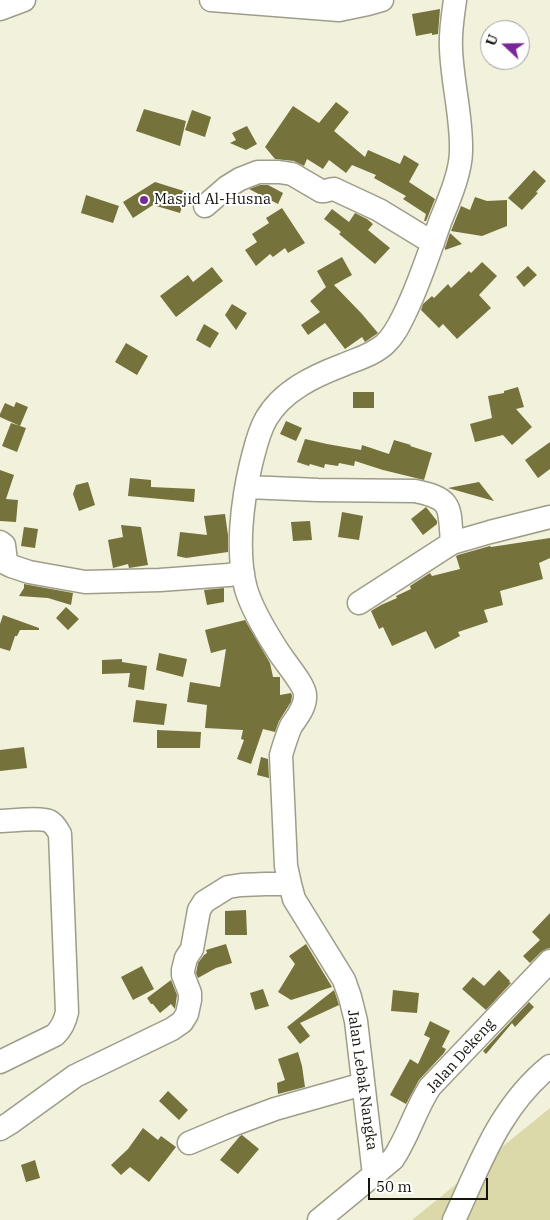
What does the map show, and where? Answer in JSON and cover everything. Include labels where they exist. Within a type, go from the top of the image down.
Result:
[{"type":"street","points":[[0,9],[24,0]]},
{"type":"street","points":[[211,0],[339,10],[382,0]]},
{"type":"street","points":[[0,542],[4,546],[7,564],[11,566],[29,572],[85,582],[160,580],[243,573],[241,534],[247,487],[257,440],[266,420],[275,405],[299,386],[317,375],[370,354],[386,344],[396,331],[408,306],[433,243],[452,190],[461,155],[461,135],[451,46],[455,0]]},
{"type":"street","points":[[205,206],[227,187],[240,179],[258,172],[292,174],[321,191],[334,189],[379,210],[433,243]]},
{"type":"street","points":[[247,487],[415,491],[427,493],[444,501],[448,507],[452,543]]},
{"type":"street","points":[[358,603],[452,543],[550,517]]},
{"type":"street","name":"Jalan Lebak Nangka","points":[[243,573],[247,591],[258,616],[278,651],[303,686],[306,696],[304,705],[285,740],[281,755],[286,866],[294,899],[344,980],[347,989],[356,1021],[374,1175]]},
{"type":"street","points":[[0,821],[41,819],[50,822],[60,834],[67,1012],[61,1029],[55,1035],[0,1062]]},
{"type":"street","points":[[0,1129],[75,1076],[172,1029],[182,1022],[190,1000],[190,993],[183,975],[184,964],[192,949],[198,910],[204,902],[228,887],[290,884]]},
{"type":"street","name":"Jalan Dekeng","points":[[319,1220],[393,1159],[430,1087],[550,961]]},
{"type":"street","points":[[454,1220],[495,1132],[524,1091],[550,1066]]},
{"type":"street","points":[[189,1143],[275,1109],[363,1084]]},
{"type":"shaded area","points":[[550,1108],[550,1220],[412,1220]]},
{"type":"building","points":[[440,9],[438,34],[432,35],[432,33],[416,36],[412,14]]},
{"type":"building","points":[[336,102],[349,112],[334,131],[365,157],[368,150],[400,164],[404,155],[419,164],[409,182],[435,199],[426,221],[424,221],[426,214],[403,199],[406,196],[374,178],[376,175],[352,165],[346,173],[329,160],[323,169],[307,159],[304,166],[294,161],[275,159],[265,147],[293,106],[319,123]]},
{"type":"building","points":[[144,109],[186,121],[180,146],[136,131]]},
{"type":"building","points":[[192,110],[211,117],[205,137],[185,130]]},
{"type":"building","points":[[247,126],[257,144],[246,150],[230,143],[236,140],[232,133]]},
{"type":"building","points":[[534,170],[546,181],[522,210],[508,198]]},
{"type":"building","points":[[155,182],[187,192],[180,213],[153,205],[133,218],[123,202]]},
{"type":"building","points":[[260,185],[268,185],[283,193],[278,204],[249,189]]},
{"type":"building","points":[[86,195],[119,206],[113,223],[81,213]]},
{"type":"building","points":[[475,197],[487,201],[507,200],[507,226],[482,236],[451,231],[461,206],[470,210]]},
{"type":"building","points":[[282,208],[305,243],[288,253],[285,248],[273,257],[270,254],[256,266],[245,250],[257,242],[252,234],[269,223],[266,218]]},
{"type":"building","points":[[332,209],[349,222],[355,213],[367,219],[373,224],[368,230],[390,248],[375,264],[324,219]]},
{"type":"building","points":[[450,233],[462,244],[445,250],[445,248]]},
{"type":"building","points":[[342,257],[352,275],[334,285],[378,333],[365,342],[362,337],[345,349],[325,323],[308,335],[301,325],[320,312],[310,301],[326,287],[317,271]]},
{"type":"building","points":[[482,262],[497,276],[479,295],[491,308],[457,339],[443,324],[439,328],[421,310],[423,304],[432,296],[434,298],[448,284],[451,288]]},
{"type":"building","points":[[528,266],[537,275],[524,287],[516,277]]},
{"type":"building","points":[[212,267],[223,281],[176,317],[160,296],[188,275],[193,282]]},
{"type":"building","points":[[232,304],[247,313],[236,330],[225,315]]},
{"type":"building","points":[[204,324],[219,333],[210,348],[196,340]]},
{"type":"building","points":[[126,343],[148,356],[137,375],[115,362]]},
{"type":"building","points":[[518,387],[524,407],[516,409],[532,427],[512,445],[503,435],[475,442],[470,424],[492,418],[488,396],[504,393],[504,391]]},
{"type":"building","points":[[353,392],[374,392],[374,408],[353,408]]},
{"type":"building","points":[[16,402],[28,407],[20,426],[0,417],[5,403],[14,407]]},
{"type":"building","points":[[286,421],[302,428],[296,441],[280,434]]},
{"type":"building","points":[[11,423],[26,428],[17,452],[2,446]]},
{"type":"building","points":[[305,439],[361,450],[362,445],[389,454],[394,440],[432,453],[424,480],[355,461],[354,466],[339,463],[338,466],[325,464],[324,468],[297,462]]},
{"type":"building","points":[[550,442],[550,469],[538,478],[525,460]]},
{"type":"building","points":[[0,470],[14,475],[6,499],[18,500],[16,522],[0,521]]},
{"type":"building","points":[[130,478],[151,480],[151,487],[195,489],[194,502],[128,496]]},
{"type":"building","points":[[88,482],[95,505],[79,511],[73,494],[76,485]]},
{"type":"building","points":[[479,482],[494,501],[448,488]]},
{"type":"building","points":[[426,507],[437,521],[437,524],[423,535],[411,519]]},
{"type":"building","points":[[342,512],[363,516],[359,540],[338,537]]},
{"type":"building","points":[[225,514],[228,552],[186,558],[177,556],[180,532],[207,535],[204,516]]},
{"type":"building","points":[[310,521],[312,540],[293,541],[291,522]]},
{"type":"building","points":[[121,525],[141,527],[148,565],[129,568],[128,564],[113,568],[108,540],[123,537]]},
{"type":"building","points":[[24,527],[38,529],[35,548],[21,546]]},
{"type":"building","points":[[550,538],[550,558],[539,563],[543,579],[500,591],[503,605],[484,610],[488,622],[458,632],[460,636],[435,649],[426,631],[392,646],[383,627],[379,629],[371,611],[411,589],[410,586],[430,573],[432,576],[460,569],[456,556],[490,546]]},
{"type":"building","points":[[24,584],[73,593],[71,605],[48,598],[19,596],[24,588]]},
{"type":"building","points":[[224,588],[224,602],[207,605],[204,590]]},
{"type":"building","points":[[66,607],[79,619],[68,630],[56,618]]},
{"type":"building","points":[[3,615],[39,628],[39,630],[20,630],[17,636],[15,636],[10,651],[0,648],[0,624]]},
{"type":"building","points":[[245,620],[270,663],[273,677],[280,677],[280,695],[291,693],[292,696],[291,702],[279,721],[275,732],[263,729],[251,764],[237,759],[244,740],[241,739],[243,730],[205,728],[207,705],[187,702],[190,682],[220,687],[226,649],[211,653],[205,630]]},
{"type":"building","points":[[159,653],[187,659],[183,677],[156,670]]},
{"type":"building","points":[[122,659],[122,662],[147,666],[144,690],[128,687],[130,673],[102,674],[102,660]]},
{"type":"building","points":[[136,700],[167,704],[164,725],[133,722]]},
{"type":"building","points":[[157,730],[201,732],[200,748],[157,748]]},
{"type":"building","points":[[24,747],[27,768],[0,771],[0,750]]},
{"type":"building","points":[[261,757],[268,759],[269,778],[257,775]]},
{"type":"building","points":[[246,910],[247,935],[225,935],[225,911]]},
{"type":"building","points":[[550,913],[550,948],[541,952],[530,963],[523,956],[540,940],[532,932]]},
{"type":"building","points":[[226,944],[232,963],[216,968],[198,978],[196,973],[198,963],[207,953],[206,950]]},
{"type":"building","points":[[306,944],[332,987],[291,1000],[278,992],[295,964],[289,956]]},
{"type":"building","points":[[142,966],[154,989],[133,1000],[121,977]]},
{"type":"building","points":[[499,970],[511,983],[486,1010],[462,989],[473,977],[484,986]]},
{"type":"building","points":[[171,980],[177,995],[175,1009],[171,1004],[160,1013],[147,998]]},
{"type":"building","points":[[263,989],[269,1006],[255,1010],[250,993]]},
{"type":"building","points":[[334,990],[339,1005],[300,1023],[310,1036],[300,1044],[287,1027]]},
{"type":"building","points":[[393,990],[419,993],[417,1013],[391,1011]]},
{"type":"building","points":[[529,1002],[534,1007],[515,1027],[512,1023],[486,1054],[483,1051]]},
{"type":"building","points":[[430,1021],[450,1031],[442,1047],[446,1049],[419,1080],[406,1104],[390,1095],[410,1059],[418,1064],[430,1038],[424,1035]]},
{"type":"building","points":[[298,1052],[305,1087],[278,1094],[277,1083],[285,1080],[278,1059]]},
{"type":"building","points":[[168,1091],[188,1110],[179,1120],[159,1101]]},
{"type":"building","points":[[143,1128],[158,1140],[161,1136],[176,1147],[149,1182],[130,1167],[121,1175],[111,1165],[128,1149]]},
{"type":"building","points":[[242,1135],[259,1149],[238,1174],[220,1160]]},
{"type":"building","points":[[35,1160],[40,1178],[26,1182],[21,1165]]},
{"type":"place","name":"Masjid Al-Husna","points":[[144,200]]}]
